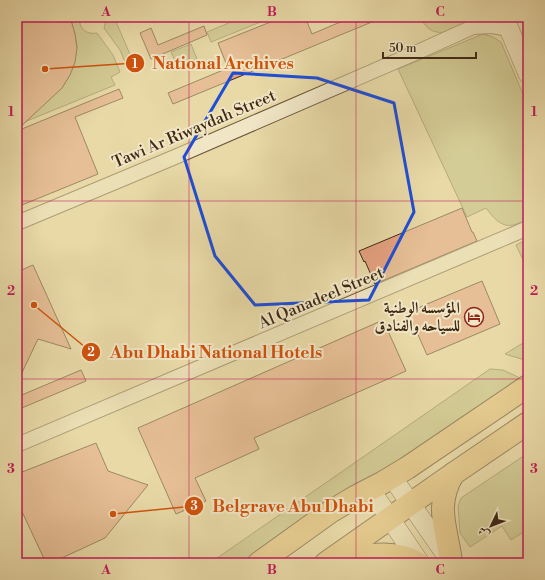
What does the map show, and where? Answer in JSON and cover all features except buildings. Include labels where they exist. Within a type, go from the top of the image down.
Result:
[{"type":"main road","points":[[259,563],[330,512],[407,468],[528,386]]},
{"type":"main road","points":[[328,562],[528,423]]},
{"type":"main road","points":[[452,563],[444,528],[442,506],[445,489],[453,474]]},
{"type":"main road","points":[[328,562],[382,554],[403,557],[418,563]]},
{"type":"street","name":"Tawi Ar Riwaydah Street","points":[[17,224],[175,157],[472,27],[485,17]]},
{"type":"street","name":"Tawi Ar Riwaydah Street","points":[[472,27],[492,26],[507,23]]},
{"type":"street","points":[[507,23],[528,74]]},
{"type":"street","name":"Al Qanadeel Street","points":[[17,445],[528,228]]},
{"type":"street","points":[[392,477],[452,563]]},
{"type":"street","points":[[370,489],[418,563]]},
{"type":"highlighted area","points":[[233,73],[317,78],[394,103],[414,212],[369,300],[255,305],[215,256],[184,157]]},
{"type":"green space","points":[[70,17],[80,17],[80,24],[84,30],[89,33],[97,33],[113,55],[120,72],[111,77],[115,85],[17,125],[17,114],[77,48]]},
{"type":"green space","points":[[105,17],[114,17],[135,66],[128,69],[120,50],[104,28]]},
{"type":"green space","points":[[243,17],[273,17],[211,42],[207,32]]},
{"type":"green space","points":[[420,17],[477,17],[452,30],[438,32],[432,30],[426,25]]},
{"type":"green space","points":[[483,34],[493,37],[501,42],[528,106],[528,219],[513,225],[505,225],[501,223],[494,218],[486,208],[467,217],[398,69]]},
{"type":"green space","points":[[191,44],[197,59],[178,67],[171,52]]},
{"type":"green space","points":[[528,239],[528,270],[516,245]]},
{"type":"green space","points":[[528,340],[528,361],[505,354]]},
{"type":"green space","points":[[490,369],[503,370],[520,378],[250,563],[210,563]]},
{"type":"green space","points":[[528,453],[528,529],[511,540],[502,526],[470,547],[460,533],[458,506],[461,498]]},
{"type":"place","name":"National Archives","points":[[45,69]]},
{"type":"place","name":"Abu Dhabi National Hotels","points":[[34,305]]},
{"type":"place","name":"المؤسسه الوطنية للسياحه والفنادق","points":[[474,317]]},
{"type":"place","name":"Belgrave Abu Dhabi","points":[[113,514]]}]
